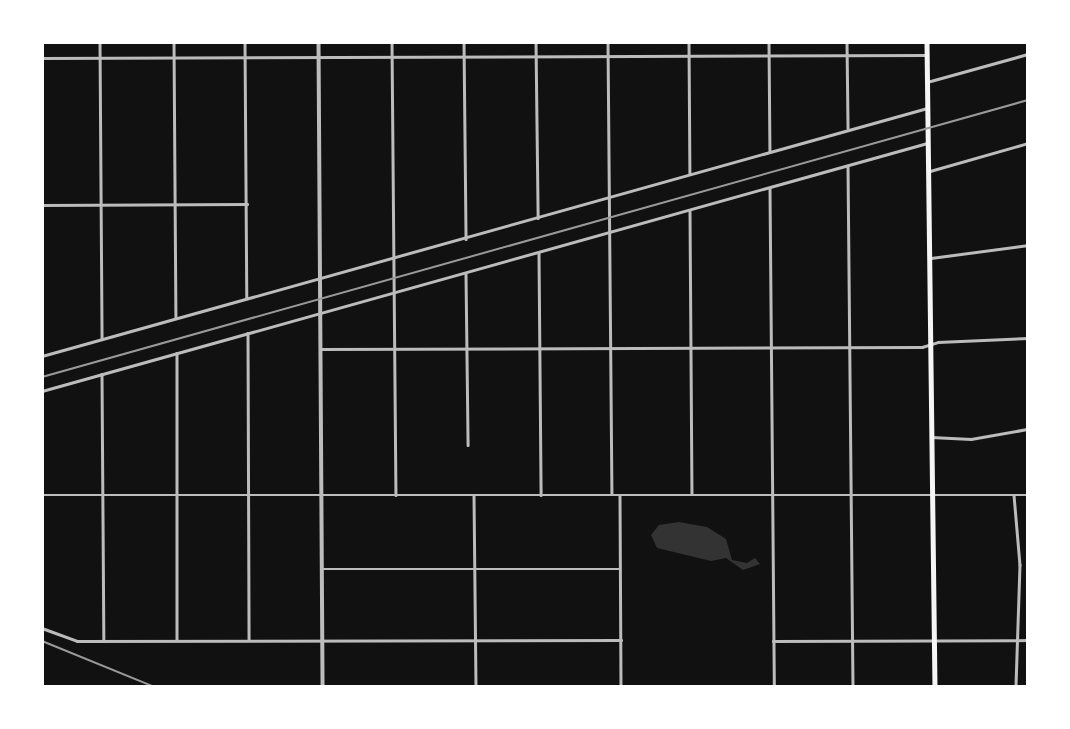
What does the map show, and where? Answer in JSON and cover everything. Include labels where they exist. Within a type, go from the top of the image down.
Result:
[{"type":"main road","points":[[927,42],[935,687]]},
{"type":"street","points":[[100,42],[102,339]]},
{"type":"street","points":[[174,42],[176,318]]},
{"type":"street","points":[[245,42],[247,297]]},
{"type":"street","points":[[319,42],[323,687]]},
{"type":"street","points":[[392,42],[396,495]]},
{"type":"street","points":[[464,42],[466,239]]},
{"type":"street","points":[[537,42],[538,218]]},
{"type":"street","points":[[608,42],[612,495]]},
{"type":"street","points":[[689,42],[690,174]]},
{"type":"street","points":[[769,42],[770,152]]},
{"type":"street","points":[[848,42],[848,128]]},
{"type":"street","points":[[927,82],[1028,54]]},
{"type":"street","points":[[42,58],[927,55]]},
{"type":"street","points":[[42,356],[927,108]]},
{"type":"street","points":[[42,391],[928,143]]},
{"type":"street","points":[[928,172],[1028,143]]},
{"type":"street","points":[[848,166],[853,687]]},
{"type":"street","points":[[770,188],[774,687]]},
{"type":"street","points":[[42,205],[247,204]]},
{"type":"street","points":[[690,209],[692,494]]},
{"type":"street","points":[[929,258],[1028,245]]},
{"type":"street","points":[[539,252],[541,495]]},
{"type":"street","points":[[466,272],[468,445]]},
{"type":"street","points":[[248,333],[249,640]]},
{"type":"street","points":[[322,349],[850,348],[1028,338]]},
{"type":"street","points":[[177,353],[177,640]]},
{"type":"street","points":[[102,374],[104,640]]},
{"type":"street","points":[[931,436],[971,439],[1028,429]]},
{"type":"street","points":[[42,495],[1028,495]]},
{"type":"street","points":[[474,495],[476,687]]},
{"type":"street","points":[[620,495],[621,687]]},
{"type":"street","points":[[1014,495],[1020,565],[1016,687]]},
{"type":"street","points":[[323,569],[621,569]]},
{"type":"street","points":[[42,628],[77,640],[621,640]]},
{"type":"street","points":[[773,641],[1028,640]]},
{"type":"shaded area","points":[[679,522],[707,527],[726,539],[732,560],[747,563],[755,558],[760,564],[743,570],[726,558],[711,561],[657,548],[651,535],[659,525]]},
{"type":"railway","points":[[42,377],[1028,100]]},
{"type":"railway","points":[[42,641],[155,687]]}]
